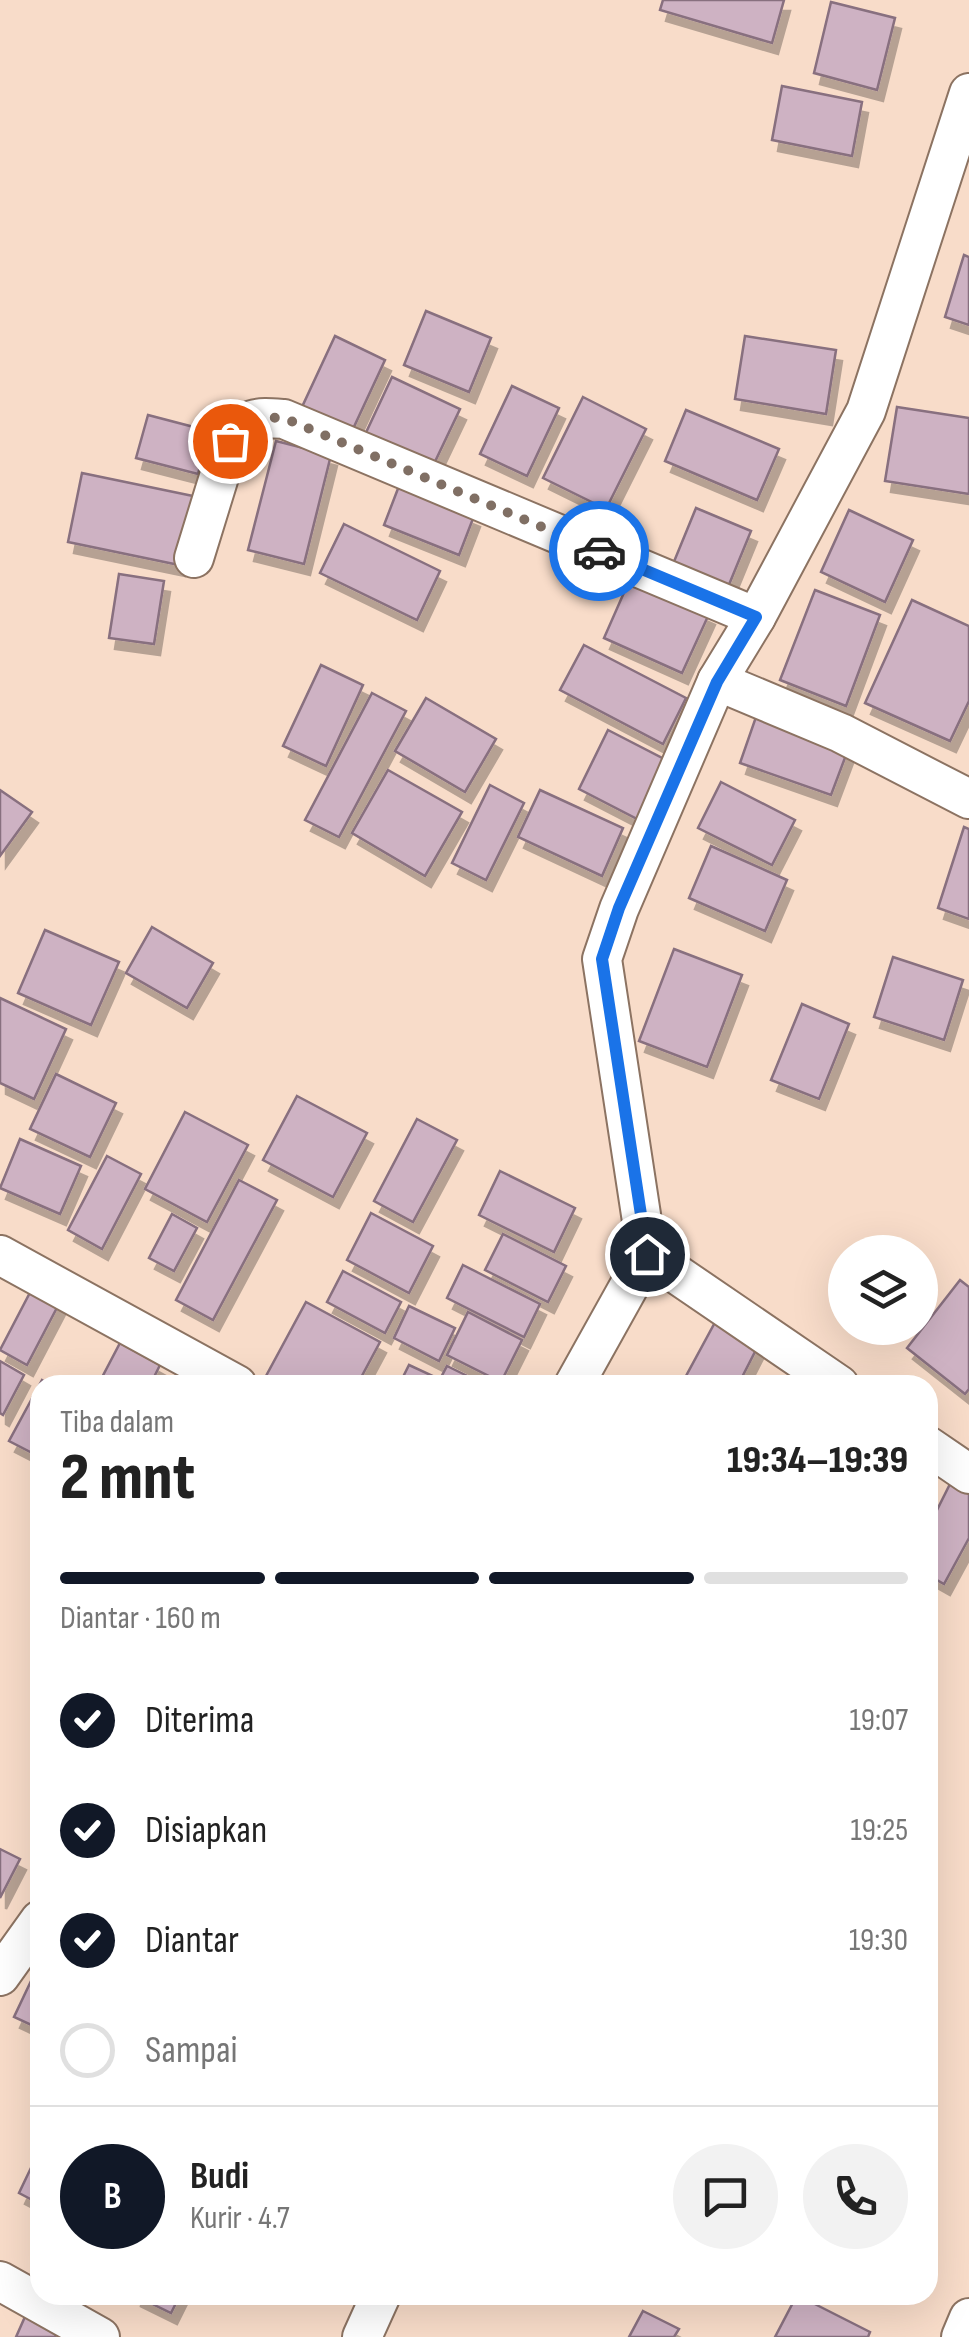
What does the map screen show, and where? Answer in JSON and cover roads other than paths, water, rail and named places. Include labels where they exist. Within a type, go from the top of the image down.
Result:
[{"type":"street","points":[[580,1375],[647,1254],[602,959],[619,908],[717,682],[866,411],[969,93]]},
{"type":"street","points":[[194,558],[230,441],[240,425],[259,417],[284,418],[756,617]]},
{"type":"street","points":[[717,682],[841,734],[969,799]]},
{"type":"street","points":[[647,1254],[823,1375]]},
{"type":"street","points":[[0,1255],[219,1375]]},
{"type":"street","points":[[938,1453],[969,1474]]},
{"type":"street","points":[[0,1976],[30,1934]]},
{"type":"street","points":[[0,2280],[30,2297]]},
{"type":"street","points":[[44,2305],[100,2337]]},
{"type":"street","points":[[362,2337],[376,2305]]},
{"type":"street","points":[[961,2337],[969,2318]]}]
